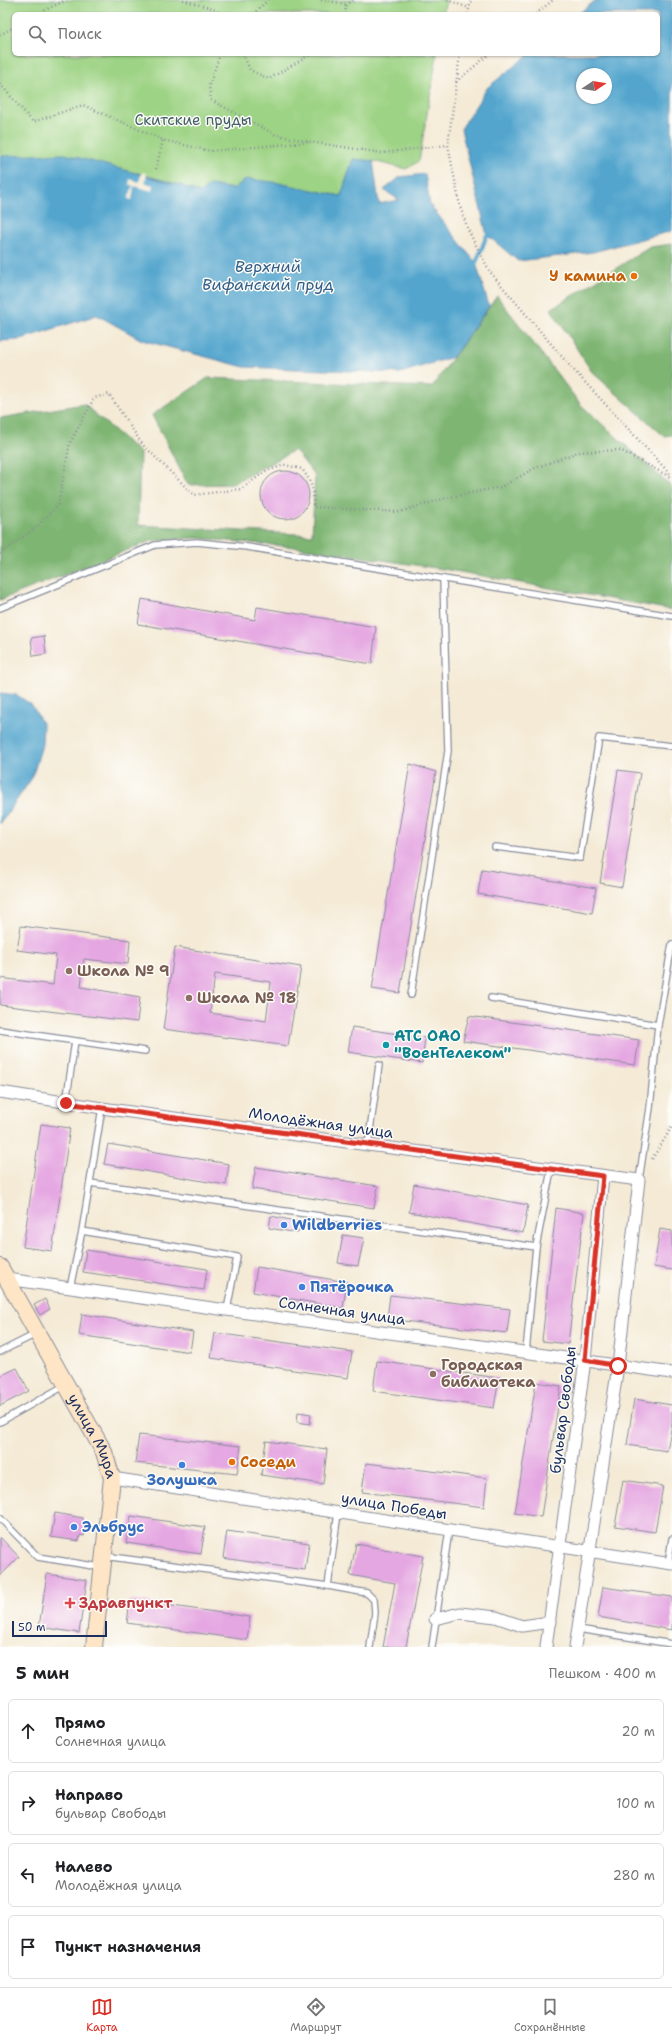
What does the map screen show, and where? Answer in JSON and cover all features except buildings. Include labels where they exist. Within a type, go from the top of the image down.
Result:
[{"type":"street","name":"Молодёжная улица","points":[[0,1092],[66,1103],[368,1145],[551,1170],[639,1180]]},
{"type":"street","name":"бульвар Свободы","points":[[546,1647],[585,1360],[603,1176]]},
{"type":"street","points":[[575,1647],[618,1366],[639,1180]]},
{"type":"street","name":"Солнечная улица","points":[[4,1273],[70,1288],[672,1373]]},
{"type":"street","name":"улица Мира","points":[[4,1273],[104,1452],[112,1478],[96,1646]]},
{"type":"street","name":"улица Победы","points":[[112,1478],[670,1564]]},
{"type":"street","points":[[435,1619],[460,1613],[496,1617],[522,1626],[550,1622]]},
{"type":"lane","points":[[0,608],[155,546],[197,542],[247,547],[672,616]]},
{"type":"lane","points":[[411,995],[448,751],[443,579]]},
{"type":"lane","points":[[495,847],[580,858],[599,738],[672,746]]},
{"type":"lane","points":[[639,1180],[650,1108],[658,1025],[669,977],[672,944]]},
{"type":"lane","points":[[491,998],[658,1025]]},
{"type":"lane","points":[[0,1030],[145,1052]]},
{"type":"lane","points":[[66,1103],[74,1041]]},
{"type":"lane","points":[[368,1145],[379,1065]]},
{"type":"lane","points":[[70,1288],[82,1231],[102,1108]]},
{"type":"lane","points":[[526,1352],[536,1247],[551,1170]]},
{"type":"lane","points":[[90,1183],[536,1247]]},
{"type":"lane","points":[[82,1231],[237,1257],[227,1310]]},
{"type":"lane","points":[[0,1352],[38,1334]]},
{"type":"lane","points":[[0,1422],[66,1385]]},
{"type":"lane","points":[[328,1586],[338,1513]]},
{"type":"lane","points":[[0,1518],[38,1557],[103,1561],[328,1586],[366,1593],[374,1600],[375,1613],[370,1647]]},
{"type":"lane","points":[[432,1647],[449,1530]]},
{"type":"lane","points":[[670,1564],[672,1539]]},
{"type":"lane","points":[[577,1629],[672,1644]]},
{"type":"path","points":[[41,12],[66,0]]},
{"type":"path","points":[[183,0],[218,12]]},
{"type":"path","points":[[255,12],[268,0]]},
{"type":"path","points":[[321,0],[346,4],[355,0]]},
{"type":"path","points":[[447,0],[469,8]]},
{"type":"path","points":[[468,12],[471,0]]},
{"type":"path","points":[[538,12],[552,0]]},
{"type":"path","points":[[345,12],[346,4]]},
{"type":"path","points":[[0,34],[12,28]]},
{"type":"path","points":[[219,56],[209,86],[211,100],[276,135],[382,153],[448,145]]},
{"type":"path","points":[[244,56],[250,70],[269,79],[308,56]]},
{"type":"path","points":[[460,56],[448,145],[460,206],[468,230],[490,272],[569,365],[672,477]]},
{"type":"path","points":[[456,82],[487,56]]},
{"type":"path","points":[[0,84],[33,122],[82,105],[163,140],[210,151],[311,142]]},
{"type":"path","points":[[156,169],[163,140]]},
{"type":"path","points":[[0,554],[34,529],[58,505],[70,443],[94,398],[109,394],[142,444],[194,496],[241,489],[266,471],[285,465],[302,469],[309,478],[314,490],[314,507],[399,512],[446,498],[501,487],[535,468],[578,452],[620,450],[672,477]]},
{"type":"path","points":[[651,1160],[672,1127]]},
{"type":"green space","name":"Скитские пруды","points":[[0,0],[446,0],[443,12],[12,12],[12,56],[437,56],[419,161],[406,169],[373,161],[353,159],[341,196],[273,182],[233,189],[210,185],[200,193],[180,185],[138,173],[0,156]]},
{"type":"green space","points":[[672,244],[672,435],[664,436],[592,372],[551,309],[650,247]]},
{"type":"green space","points":[[497,296],[581,405],[672,487],[672,610],[449,570],[295,547],[195,538],[151,541],[0,600],[0,418],[84,404],[140,453],[138,525],[312,535],[315,476],[295,450],[232,484],[188,485],[152,415],[208,378],[432,387]]},
{"type":"water","points":[[596,0],[672,0],[672,231],[593,252],[518,261],[487,235],[461,129],[487,88],[527,56],[660,56],[660,12],[581,12]]},
{"type":"water","name":"Верхний Вифанский пруд","points":[[65,154],[180,185],[200,193],[210,185],[233,189],[246,179],[273,182],[341,196],[353,159],[373,161],[379,204],[399,200],[384,190],[400,177],[425,174],[430,205],[476,263],[489,306],[453,357],[400,373],[244,367],[142,340],[97,315],[18,340],[0,341],[0,156]]},
{"type":"water","points":[[0,693],[17,695],[32,705],[43,725],[42,745],[32,778],[0,824]]},
{"type":"pier","points":[[142,172],[147,174],[145,183],[153,185],[152,191],[134,186],[132,200],[128,199],[133,186],[129,184],[130,179],[139,182]]},
{"type":"waterway","points":[[471,266],[476,263],[487,235],[490,233]]},
{"type":"place","name":"У камина","points":[[634,276]]},
{"type":"place","name":"Школа № 9","points":[[69,971]]},
{"type":"place","name":"Школа № 18","points":[[189,998]]},
{"type":"place","name":"АТС ОАО \"ВоенТелеком\"","points":[[386,1045]]},
{"type":"place","name":"Wildberries","points":[[284,1225]]},
{"type":"place","name":"Пятёрочка","points":[[302,1287]]},
{"type":"place","name":"Городская библиотека","points":[[433,1374]]},
{"type":"place","name":"Соседи","points":[[232,1462]]},
{"type":"place","name":"Золушка","points":[[182,1465]]},
{"type":"place","name":"Эльбрус","points":[[74,1527]]},
{"type":"place","name":"Здравпункт","points":[[70,1603]]},
{"type":"route","points":[[66,1103],[603,1176],[585,1360],[618,1366]]}]
